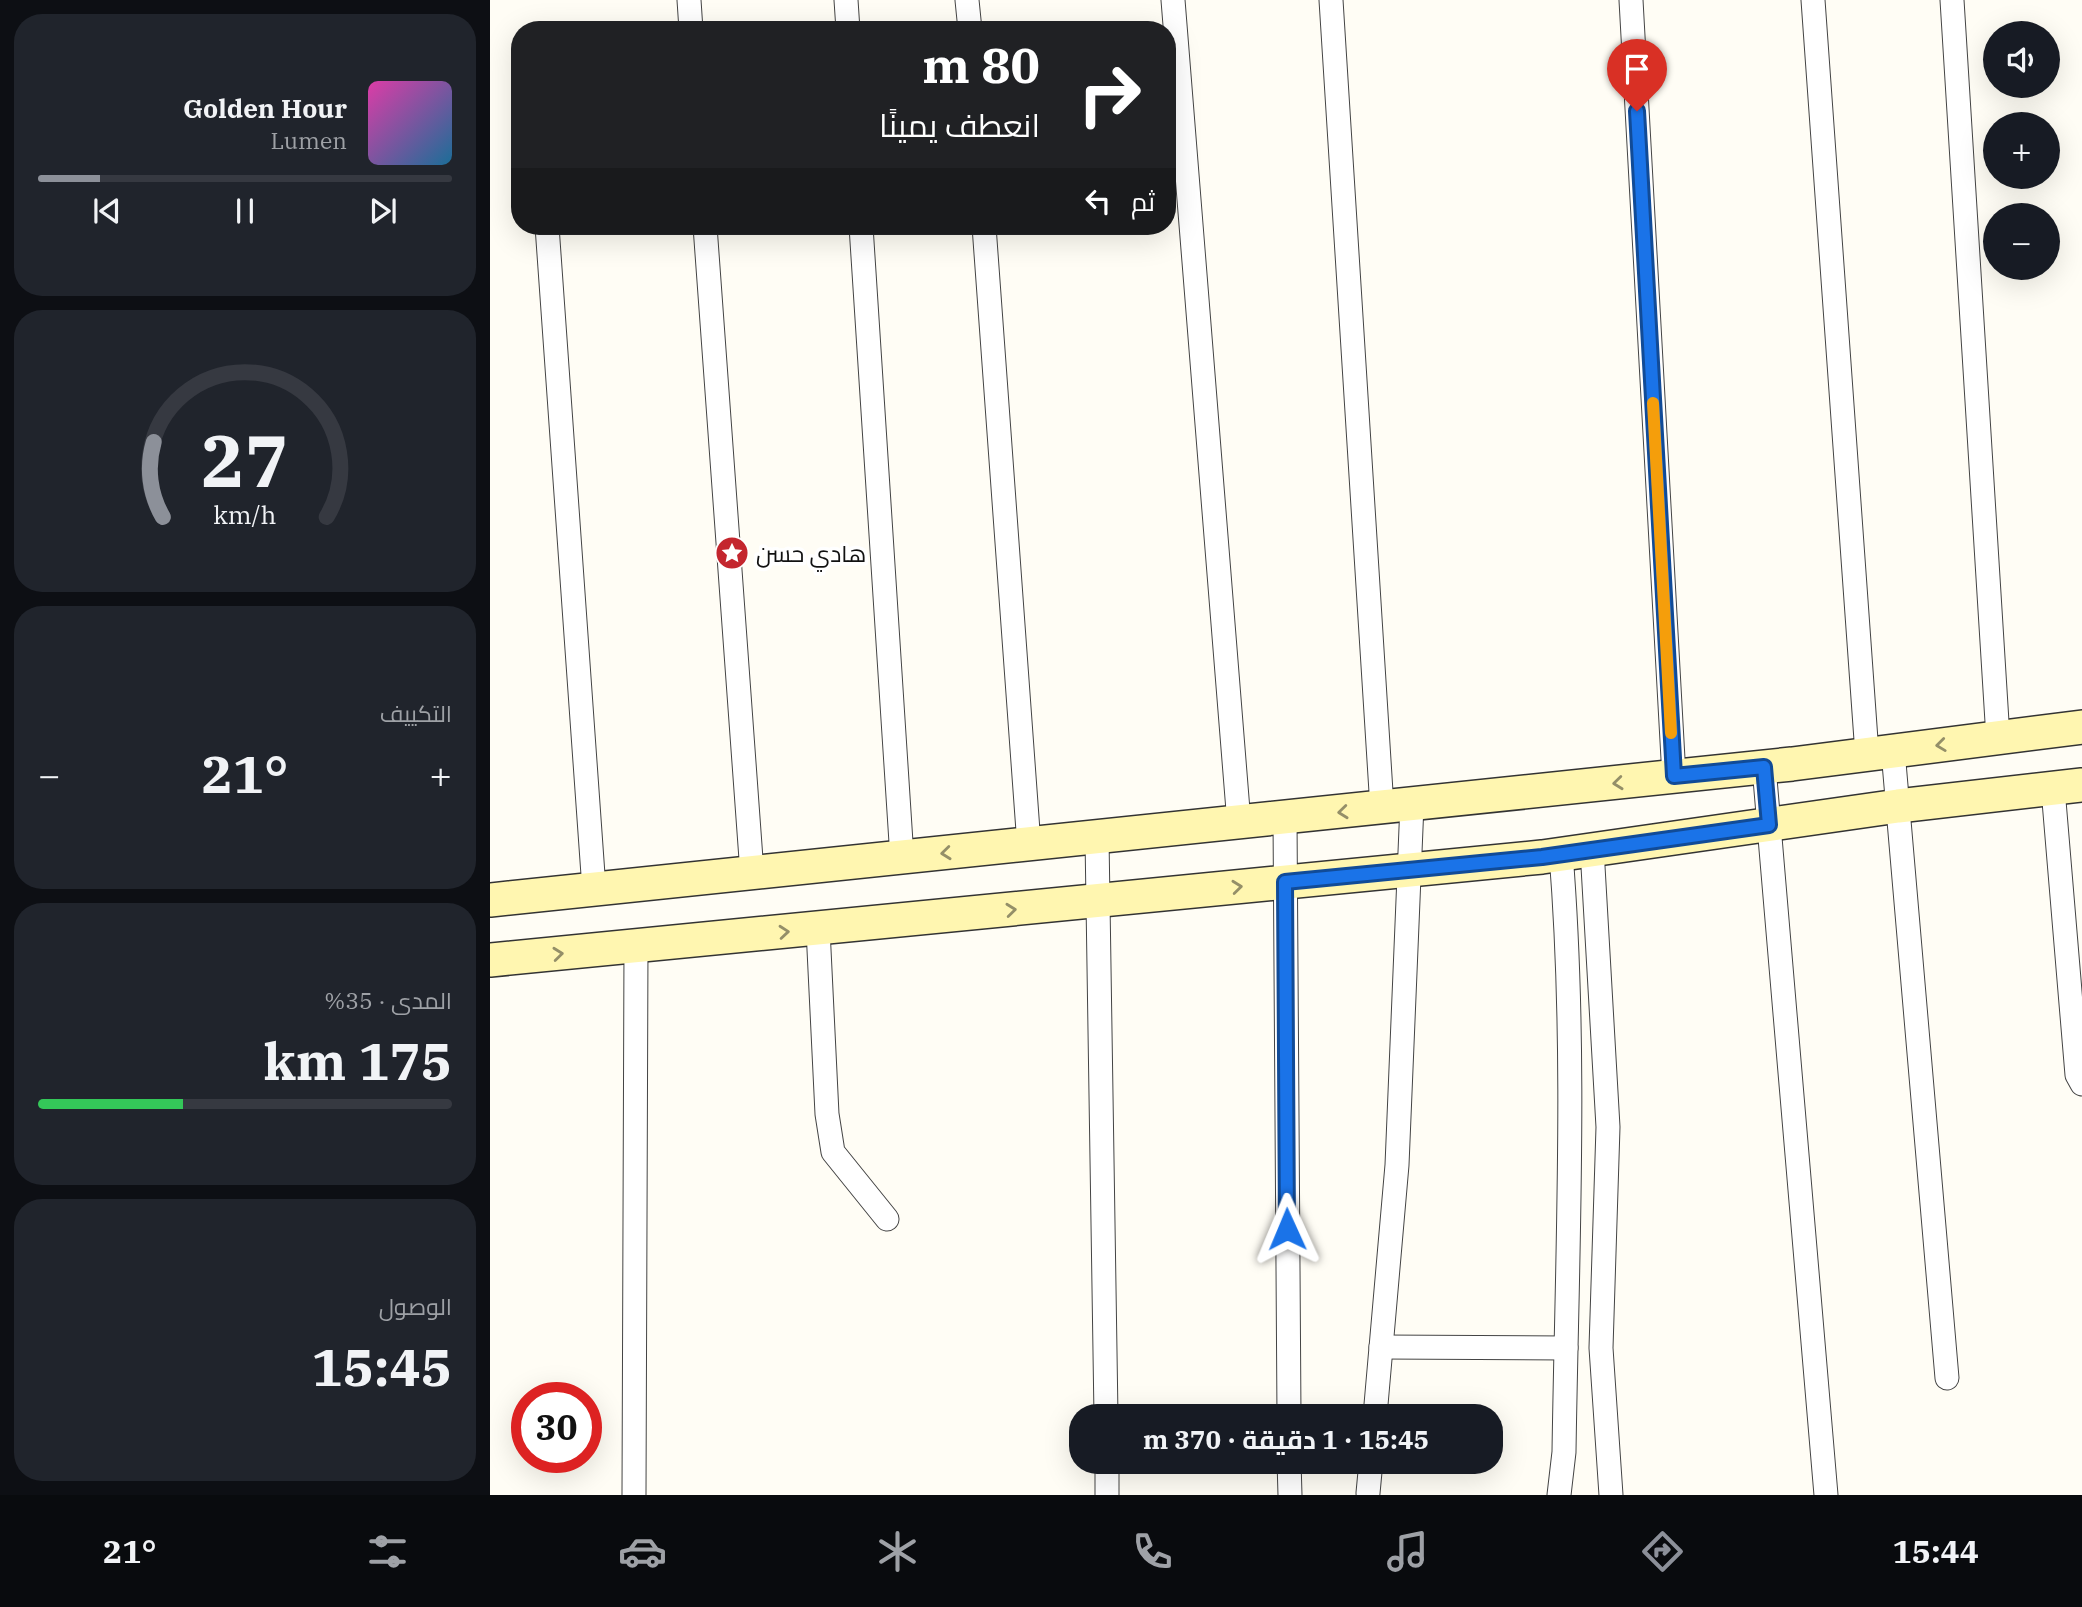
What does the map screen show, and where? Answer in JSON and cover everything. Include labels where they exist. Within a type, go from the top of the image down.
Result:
[{"type":"street","points":[[689,0],[690,21]]},
{"type":"street","points":[[846,0],[847,21]]},
{"type":"street","points":[[967,0],[969,21]]},
{"type":"street","points":[[1173,0],[1175,21]]},
{"type":"street","points":[[1331,0],[1397,806],[1409,870],[1397,1165],[1376,1404]]},
{"type":"street","points":[[1631,0],[1674,776]]},
{"type":"street","points":[[1813,0],[1880,753],[1898,806],[1947,1378]]},
{"type":"street","points":[[1952,0],[1998,738]]},
{"type":"street","points":[[1176,37],[1239,823]]},
{"type":"street","points":[[548,235],[594,889]]},
{"type":"street","points":[[706,235],[752,873]]},
{"type":"street","points":[[862,235],[902,858]]},
{"type":"street","points":[[985,235],[1029,845]]},
{"type":"street","points":[[490,900],[1764,767],[2082,727]]},
{"type":"street","points":[[1764,767],[1826,1495]]},
{"type":"street","points":[[490,960],[1576,852],[1898,806],[2067,787],[2077,1075],[2082,1084]]},
{"type":"street","points":[[1284,818],[1289,1404]]},
{"type":"street","points":[[1097,838],[1107,1404]]},
{"type":"street","points":[[1559,1495],[1564,1452],[1566,1348],[1569,998],[1567,934],[1576,852]]},
{"type":"street","points":[[1576,852],[1608,1127],[1601,1348],[1611,1495]]},
{"type":"street","points":[[818,929],[827,1114],[834,1152],[887,1219]]},
{"type":"street","points":[[634,1495],[636,946]]},
{"type":"street","points":[[1381,1347],[1566,1348]]},
{"type":"street","points":[[1107,1474],[1108,1495]]},
{"type":"street","points":[[1289,1474],[1290,1495]]},
{"type":"street","points":[[1368,1493],[1370,1474]]},
{"type":"slow traffic","points":[[1653,403],[1671,733]]},
{"type":"place","name":"هادي حسن","points":[[732,553]]},
{"type":"route","points":[[1287,1229],[1285,882],[1542,857],[1769,825],[1764,767],[1674,776],[1637,111]]}]
